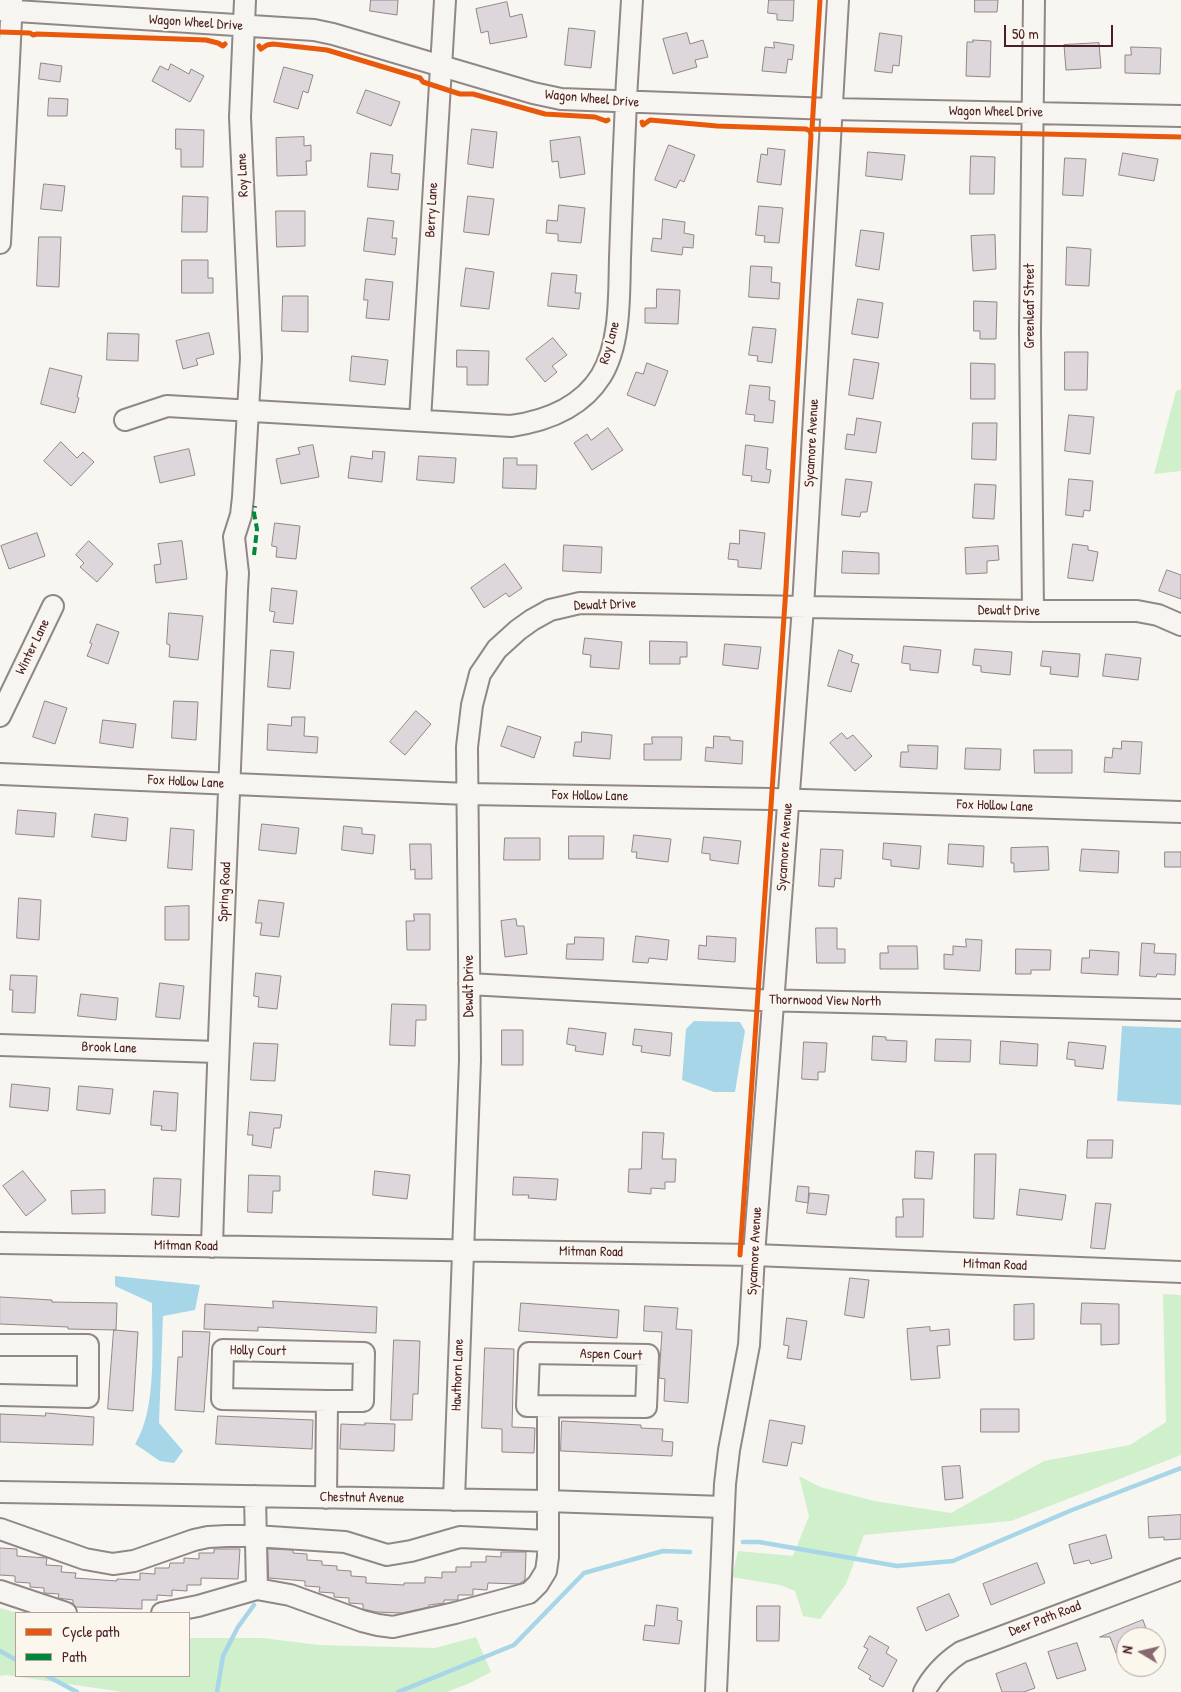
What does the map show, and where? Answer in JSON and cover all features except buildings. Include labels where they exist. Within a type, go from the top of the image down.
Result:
[{"type":"street","name":"Roy Lane","points":[[234,537],[241,515],[251,358],[240,117],[245,0]]},
{"type":"street","name":"Berry Lane","points":[[420,420],[445,0]]},
{"type":"street","name":"Roy Lane","points":[[248,409],[511,426],[534,423],[554,416],[588,393],[601,376],[611,350],[618,313],[625,102],[632,0]]},
{"type":"street","name":"Sycamore Avenue","points":[[716,1692],[723,1506],[729,1450],[749,1345],[754,1255],[803,607],[838,0]]},
{"type":"street","name":"Greenleaf Street","points":[[1033,611],[1030,330],[1034,0]]},
{"type":"street","name":"Wagon Wheel Drive","points":[[8,7],[323,31],[533,94],[553,98],[831,109],[1181,116]]},
{"type":"street","points":[[0,243],[8,7]]},
{"type":"street","points":[[125,420],[167,406],[248,409]]},
{"type":"street","name":"Spring Road","points":[[212,1247],[217,1052],[238,573],[234,537]]},
{"type":"street","name":"Dewalt Drive","points":[[462,1250],[470,1060],[467,747],[472,705],[480,674],[497,649],[518,630],[550,610],[580,603],[1137,611],[1158,615],[1181,625]]},
{"type":"street","name":"Winter Lane","points":[[0,716],[53,606]]},
{"type":"street","name":"Fox Hollow Lane","points":[[0,774],[467,794],[789,800],[1181,812]]},
{"type":"street","name":"Thornwood View North","points":[[469,984],[774,1000],[1181,1010]]},
{"type":"street","name":"Brook Lane","points":[[0,1045],[217,1052]]},
{"type":"street","name":"Mitman Road","points":[[0,1243],[754,1255],[1181,1272]]},
{"type":"street","name":"Hawthorn Lane","points":[[454,1500],[462,1250]]},
{"type":"street","points":[[0,1345],[88,1345],[88,1396],[0,1395]]},
{"type":"street","name":"Holly Court","points":[[223,1350],[364,1353],[362,1401],[327,1401],[222,1399],[223,1350]]},
{"type":"street","name":"Aspen Court","points":[[529,1354],[648,1355],[646,1407],[548,1407],[527,1406],[529,1354]]},
{"type":"street","points":[[326,1498],[327,1401]]},
{"type":"street","points":[[167,1612],[198,1606],[257,1589],[290,1595],[378,1625],[393,1627],[437,1618],[529,1593],[538,1584],[546,1571],[548,1407]]},
{"type":"street","name":"Chestnut Avenue","points":[[0,1492],[547,1501],[723,1506]]},
{"type":"street","points":[[255,1496],[257,1589]]},
{"type":"street","points":[[0,1530],[85,1559],[113,1564],[134,1561],[208,1537],[255,1536],[345,1542],[387,1555],[411,1552],[460,1537],[547,1540]]},
{"type":"street","name":"Deer Path Road","points":[[924,1692],[931,1679],[952,1658],[962,1652],[1181,1569]]},
{"type":"street","points":[[0,1591],[63,1612]]},
{"type":"green space","points":[[1181,389],[1181,471],[1154,474],[1176,391]]},
{"type":"green space","points":[[1163,1294],[1181,1295],[1181,1455],[1011,1521],[864,1535],[846,1584],[820,1619],[803,1616],[795,1591],[780,1585],[732,1577],[738,1551],[793,1556],[809,1516],[799,1476],[820,1487],[874,1501],[951,1513],[1044,1461],[1130,1445],[1166,1422]]},
{"type":"green space","points":[[0,1608],[15,1612],[15,1676],[0,1676]]},
{"type":"green space","points":[[476,1637],[491,1672],[447,1692],[123,1692],[20,1677],[190,1677],[190,1638],[263,1638],[318,1645],[435,1648]]},
{"type":"water","points":[[694,1021],[740,1022],[745,1031],[735,1092],[714,1092],[682,1080],[686,1029]]},
{"type":"water","points":[[1122,1026],[1181,1028],[1181,1105],[1117,1101]]},
{"type":"water","points":[[115,1276],[200,1285],[195,1310],[163,1316],[159,1423],[183,1451],[174,1463],[160,1461],[135,1444],[142,1430],[150,1395],[152,1376],[152,1303],[115,1286]]},
{"type":"waterway","points":[[743,1542],[759,1542],[897,1566],[953,1561],[1072,1510],[1181,1468]]},
{"type":"waterway","points":[[398,1692],[514,1645],[584,1573],[663,1551],[690,1552]]},
{"type":"waterway","points":[[217,1692],[223,1656],[238,1627],[254,1605]]},
{"type":"waterway","points":[[0,1651],[15,1659]]},
{"type":"waterway","points":[[49,1677],[77,1692]]},
{"type":"marked path","points":[[254,555],[257,529],[254,513],[255,506]]},
{"type":"cycle path","points":[[810,131],[812,129],[820,0]]},
{"type":"cycle path","points":[[0,32],[30,33],[33,35],[206,40],[223,46],[225,44]]},
{"type":"cycle path","points":[[259,46],[261,49],[273,44],[327,50],[420,78],[423,82],[460,94],[473,94],[545,114],[595,117],[608,120]]},
{"type":"cycle path","points":[[642,122],[643,125],[650,120],[717,126],[806,129],[810,131],[811,135],[786,588],[740,1255]]},
{"type":"cycle path","points":[[812,129],[1181,137]]}]
